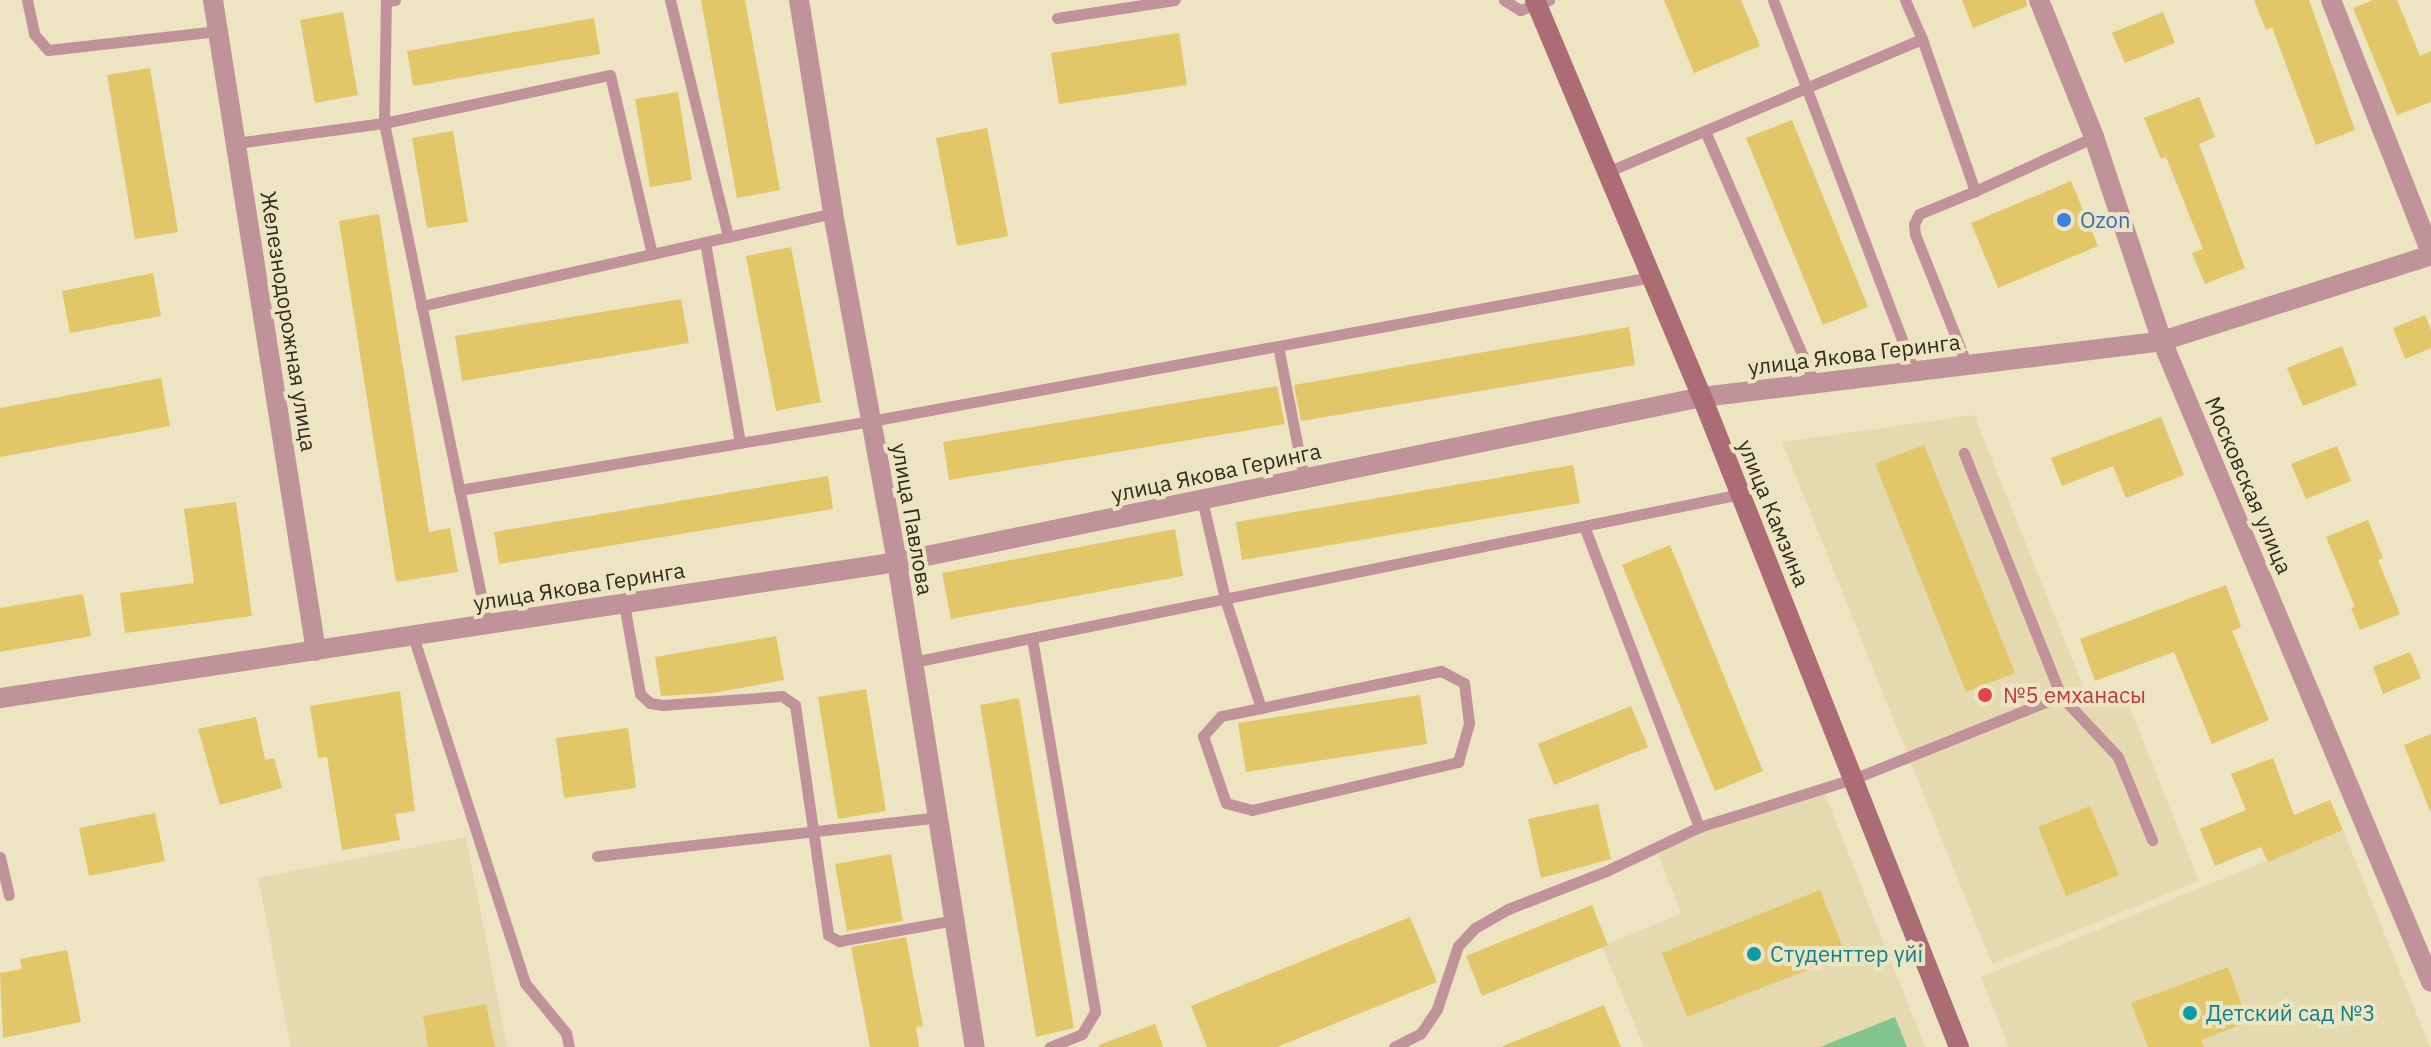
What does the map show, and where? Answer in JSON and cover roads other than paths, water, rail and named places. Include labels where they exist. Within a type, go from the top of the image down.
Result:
[{"type":"main road","name":"улица Камзина","points":[[1541,2],[1607,172],[1741,494],[1959,1047]]},
{"type":"street","name":"Железнодорожная улица","points":[[213,0],[316,651]]},
{"type":"street","name":"улица Павлова","points":[[799,0],[833,213],[897,562],[975,1047]]},
{"type":"street","name":"Московская улица","points":[[2039,0],[2094,137],[2162,341],[2431,982]]},
{"type":"street","points":[[2331,0],[2431,254]]},
{"type":"street","name":"улица Якова Геринга","points":[[0,698],[897,562],[1702,397],[2162,341],[2431,254]]},
{"type":"lane","points":[[27,0],[34,34],[48,50],[63,51],[218,31]]},
{"type":"lane","points":[[395,0],[386,1],[384,123],[487,624]]},
{"type":"lane","points":[[670,0],[728,237]]},
{"type":"lane","points":[[1057,18],[1175,0]]},
{"type":"lane","points":[[1504,0],[1520,10],[1541,2]]},
{"type":"lane","points":[[1773,0],[1914,372]]},
{"type":"lane","points":[[1905,0],[1922,39],[1975,191]]},
{"type":"lane","points":[[1607,172],[1922,39]]},
{"type":"lane","points":[[236,143],[384,123],[610,75],[652,254]]},
{"type":"lane","points":[[1705,131],[1815,384]]},
{"type":"lane","points":[[1967,365],[1915,234],[1914,224],[1919,214],[2094,137]]},
{"type":"lane","points":[[421,306],[833,213]]},
{"type":"lane","points":[[705,242],[740,443]]},
{"type":"lane","points":[[459,490],[871,421],[1652,277]]},
{"type":"lane","points":[[1278,346],[1304,479]]},
{"type":"lane","points":[[1964,453],[2061,696],[2118,757],[2152,840]]},
{"type":"lane","points":[[913,662],[1741,494]]},
{"type":"lane","points":[[1202,500],[1225,599],[1261,708]]},
{"type":"lane","points":[[1584,526],[1699,827]]},
{"type":"lane","points":[[624,604],[640,694],[650,703],[663,705],[782,696],[795,705],[828,935],[839,941],[954,920]]},
{"type":"lane","points":[[413,636],[525,983],[566,1033],[569,1047]]},
{"type":"lane","points":[[1032,638],[1095,1012],[1082,1034],[1049,1047]]},
{"type":"lane","points":[[1441,671],[1464,683],[1469,723],[1458,762],[1252,810],[1226,803],[1203,736],[1221,716],[1261,708],[1441,671]]},
{"type":"lane","points":[[1394,1047],[1421,1033],[1437,1009],[1458,946],[1475,928],[1508,909],[1606,871],[1699,827],[1853,779],[2061,696]]},
{"type":"lane","points":[[597,856],[813,834],[938,817]]},
{"type":"lane","points":[[0,857],[9,895]]},
{"type":"place","name":"Ozon","points":[[2064,220]]},
{"type":"place","name":"№5 емханасы","points":[[1985,695]]},
{"type":"place","name":"Студенттер үйі","points":[[1754,954]]},
{"type":"place","name":"Детский сад №3","points":[[2190,1013]]}]
